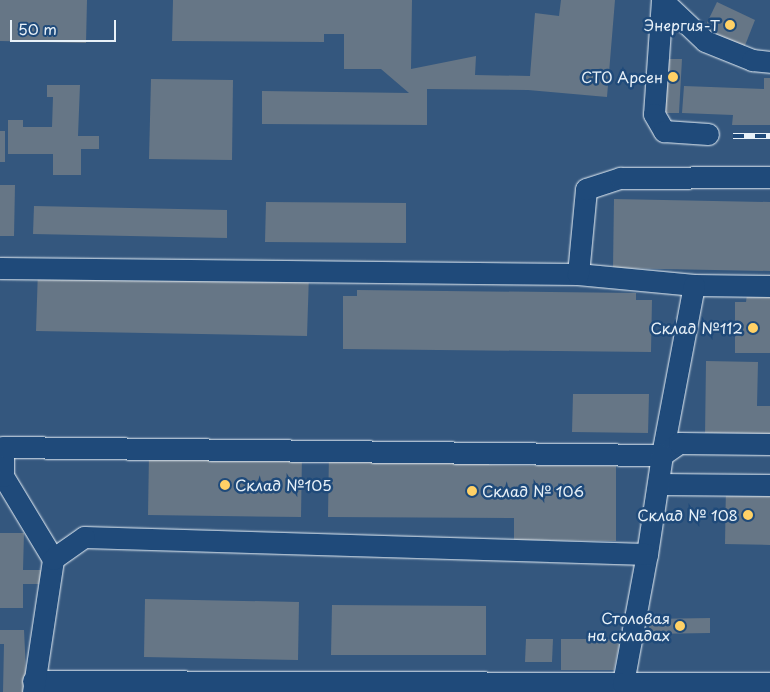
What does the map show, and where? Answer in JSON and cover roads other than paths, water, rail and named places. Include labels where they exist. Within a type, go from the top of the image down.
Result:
[{"type":"street","points":[[662,0],[705,41],[752,60],[770,62]]},
{"type":"street","points":[[662,0],[654,114],[664,132],[708,134]]},
{"type":"street","points":[[578,274],[586,189],[620,178],[770,177]]},
{"type":"street","points":[[0,268],[578,274],[694,286],[770,286]]},
{"type":"street","points":[[623,683],[647,554],[662,455],[694,286]]},
{"type":"street","points":[[770,444],[680,443],[662,455],[1,444],[3,476],[53,559],[33,686],[770,683]]},
{"type":"street","points":[[658,484],[770,485]]},
{"type":"street","points":[[53,559],[84,537],[647,554]]},
{"type":"railway","points":[[733,136],[770,136]]},
{"type":"place","name":"Энергия-Т","points":[[730,25]]},
{"type":"place","name":"СТО Арсен","points":[[673,77]]},
{"type":"place","name":"Склад №112","points":[[753,328]]},
{"type":"place","name":"Склад №105","points":[[225,485]]},
{"type":"place","name":"Склад № 106","points":[[472,491]]},
{"type":"place","name":"Склад № 108","points":[[748,515]]},
{"type":"place","name":"Столовая на складах","points":[[680,626]]}]
